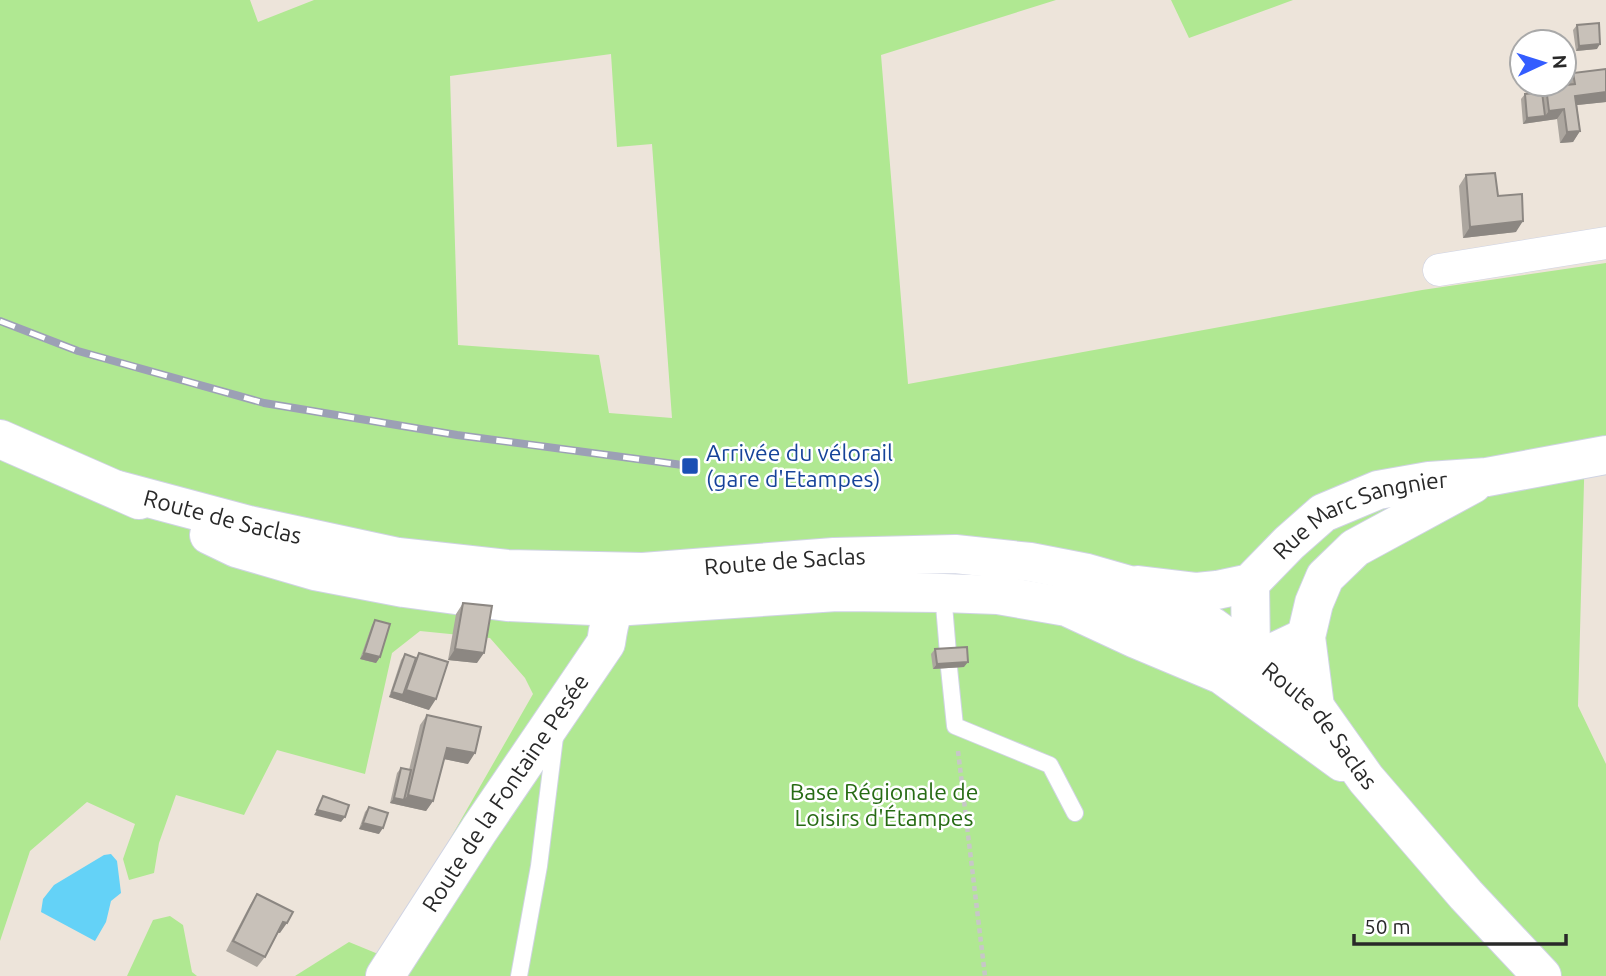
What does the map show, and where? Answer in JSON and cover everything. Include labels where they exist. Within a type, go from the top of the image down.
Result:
[{"type":"main road","name":"Route de Saclas","points":[[0,439],[118,490],[236,548],[315,571],[404,589],[507,602],[614,607],[837,592],[998,595],[1067,607],[1222,675],[1366,779]]},
{"type":"main road","name":"Rue Marc Sangnier","points":[[1129,584],[1197,592],[1251,583],[1289,543],[1323,513],[1378,490],[1429,481],[1488,477],[1606,455]]},
{"type":"main road","name":"Rue Marc Sangnier","points":[[1315,707],[1306,637],[1314,603],[1325,577],[1355,548],[1488,477]]},
{"type":"main road","name":"Route de Saclas","points":[[118,490],[249,525],[398,556],[507,569],[643,572],[834,556],[955,554],[1030,562],[1087,573],[1129,584],[1188,612],[1251,654],[1315,707],[1366,779]]},
{"type":"main road","points":[[614,607],[643,572]]},
{"type":"main road","name":"Rue Marc Sangnier","points":[[1251,583],[1251,654],[1256,701]]},
{"type":"main road","name":"Route de la Fontaine Pesée","points":[[385,976],[479,830],[606,643],[614,607]]},
{"type":"main road","points":[[1067,607],[1130,613],[1229,658],[1272,653],[1306,637]]},
{"type":"main road","points":[[1366,779],[1466,895],[1542,976]]},
{"type":"street","points":[[1439,270],[1606,243]]},
{"type":"lane","points":[[943,593],[955,726],[1050,765],[1074,813]]},
{"type":"lane","points":[[519,976],[538,866],[558,714]]},
{"type":"path","points":[[955,726],[985,976]]},
{"type":"green space","name":"Base Régionale de Loisirs d'Étampes","points":[[0,0],[250,0],[258,22],[314,0],[1056,0],[881,55],[908,384],[1422,290],[1606,263],[1606,440],[1585,445],[1578,706],[1606,764],[1606,976],[295,976],[349,942],[383,956],[533,694],[525,678],[490,638],[420,631],[392,653],[365,774],[277,750],[244,815],[176,795],[159,843],[154,873],[129,880],[123,859],[135,824],[87,802],[30,851],[0,941]],"holes":[[[611,54],[617,147],[652,144],[672,418],[609,413],[599,355],[458,345],[450,76]]]},
{"type":"green space","points":[[1171,0],[1293,0],[1189,38]]},
{"type":"green space","points":[[170,916],[183,925],[192,972],[197,976],[127,976],[153,920]]},
{"type":"water","points":[[111,854],[117,861],[121,893],[111,901],[106,922],[95,941],[41,912],[43,899],[54,885],[104,855]]},
{"type":"building","points":[[1599,23],[1600,44],[1579,46],[1577,25]]},
{"type":"building","points":[[1606,69],[1606,92],[1578,96],[1578,72]]},
{"type":"building","points":[[1525,98],[1543,98],[1545,116],[1527,118]]},
{"type":"building","points":[[1547,98],[1575,98],[1580,131],[1567,132],[1564,109],[1549,111]]},
{"type":"building","points":[[1495,173],[1498,196],[1522,194],[1523,221],[1470,227],[1466,175]]},
{"type":"building","points":[[463,603],[492,606],[484,653],[455,649]]},
{"type":"building","points":[[375,620],[390,624],[380,657],[364,653]]},
{"type":"building","points":[[967,647],[968,662],[937,664],[935,649]]},
{"type":"building","points":[[419,653],[448,662],[436,699],[406,690]]},
{"type":"building","points":[[405,654],[416,658],[403,695],[392,692]]},
{"type":"building","points":[[427,715],[481,727],[475,753],[447,748],[433,801],[408,795]]},
{"type":"building","points":[[401,768],[411,770],[404,800],[394,798]]},
{"type":"building","points":[[323,796],[349,805],[345,817],[317,810]]},
{"type":"building","points":[[369,807],[388,813],[383,828],[363,823]]},
{"type":"building","points":[[257,894],[293,912],[287,923],[283,922],[265,957],[233,941]]},
{"type":"railway","points":[[0,321],[78,351],[264,403],[457,435],[690,466]]},
{"type":"place","name":"Arrivée du vélorail (gare d'Etampes)","points":[[690,466]]}]
